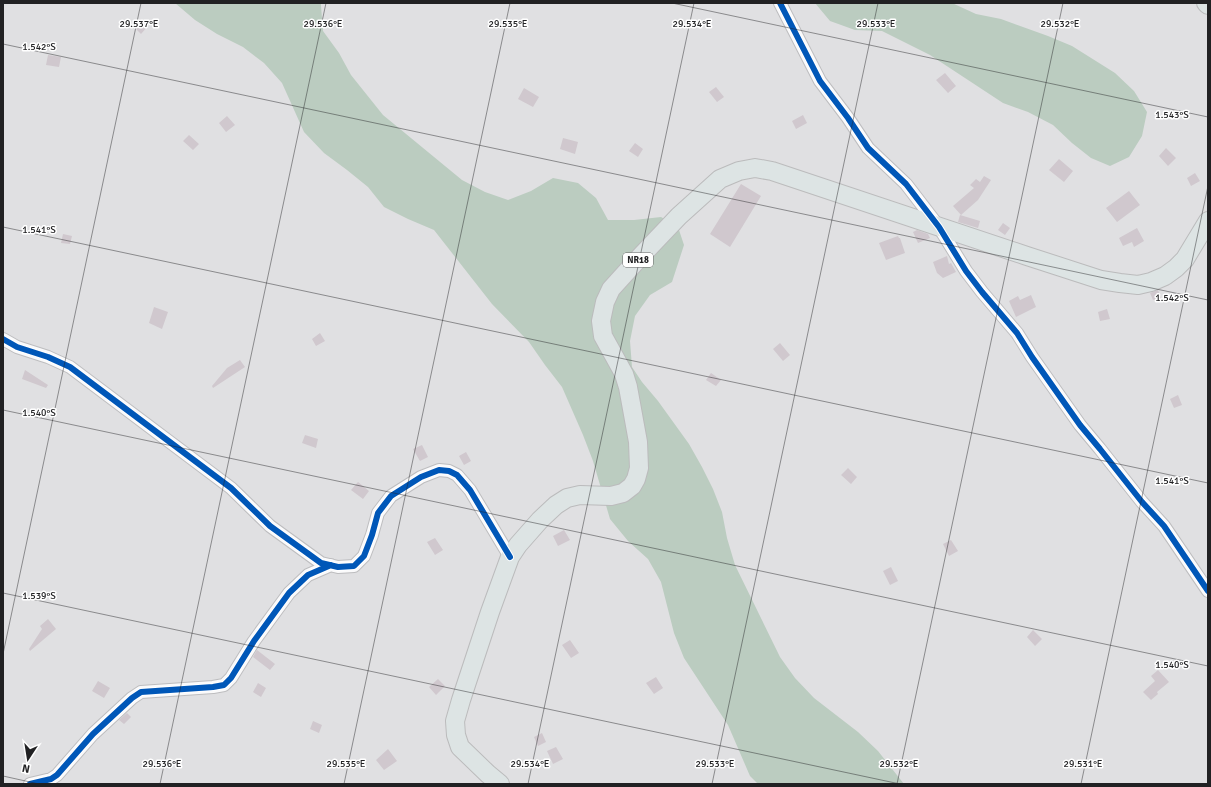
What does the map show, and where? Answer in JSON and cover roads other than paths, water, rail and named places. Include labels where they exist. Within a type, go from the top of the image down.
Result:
[{"type":"main road","name":"NR18","points":[[491,781],[460,747],[456,735],[455,721],[490,612],[510,557],[518,545],[540,520],[556,505],[567,498],[580,495],[611,496],[623,493],[632,486],[639,468],[638,442],[628,387],[624,374],[603,336],[601,321],[605,302],[611,289],[640,257],[679,216],[720,179],[755,168],[772,171],[1101,280],[1138,285],[1151,282],[1165,276],[1176,268],[1206,232]]},
{"type":"street","points":[[780,3],[820,81],[848,118],[868,148],[906,184],[939,227],[966,271],[1017,333],[1080,425],[1142,502],[1164,526],[1208,591]]},
{"type":"street","points":[[3,339],[17,347],[48,357],[70,367],[231,488],[270,526],[321,563],[338,567],[354,566],[364,556],[378,513],[391,496],[421,477],[439,470],[449,471],[457,475],[470,490],[510,557]]},
{"type":"street","points":[[30,784],[51,779],[56,775],[93,734],[132,698],[141,692],[213,687],[224,684],[232,678],[254,641],[289,593],[308,575],[331,565]]}]
